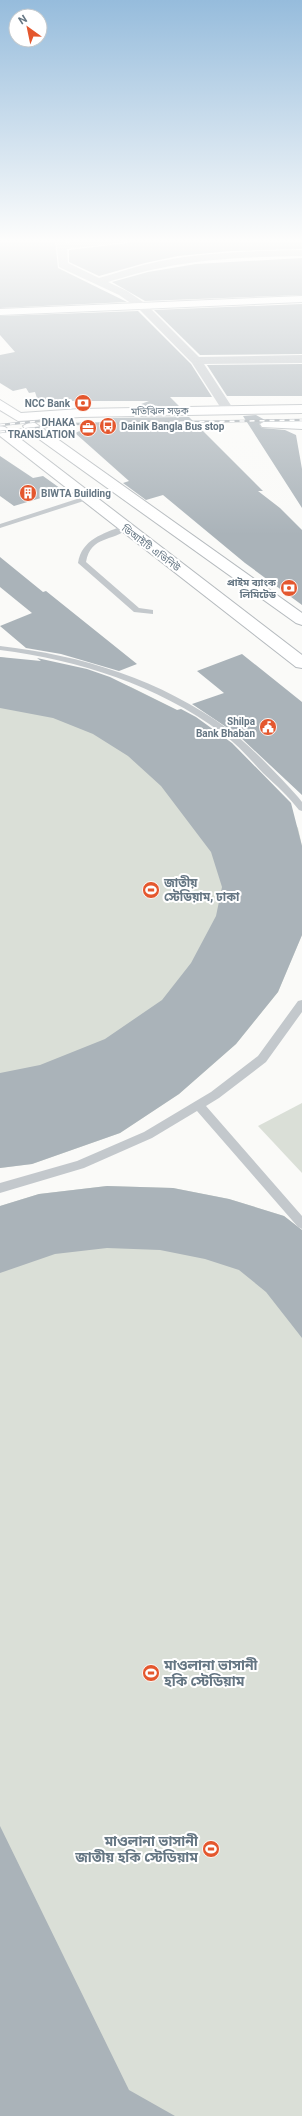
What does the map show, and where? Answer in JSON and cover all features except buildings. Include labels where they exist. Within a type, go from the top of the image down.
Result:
[{"type":"main road","points":[[0,404],[302,620]]},
{"type":"main road","name":"মতিঝিল সড়ক","points":[[0,427],[18,417],[80,413],[302,409]]},
{"type":"main road","name":"মতিঝিল সড়ক","points":[[0,427],[96,422],[208,424]]},
{"type":"main road","points":[[255,424],[302,425]]},
{"type":"main road","name":"ডিআইটি এভিনিউ","points":[[0,427],[86,499],[302,663]]},
{"type":"street","points":[[173,338],[196,361],[228,410]]},
{"type":"street","points":[[196,361],[302,359]]},
{"type":"lane","points":[[0,526],[86,499]]},
{"type":"lane","points":[[125,528],[90,544],[82,552],[82,563],[137,610],[150,612]]},
{"type":"lane","points":[[0,648],[53,655],[78,662],[124,678],[194,710],[225,731],[302,808]]},
{"type":"lane","points":[[0,1188],[80,1165],[148,1136],[198,1105],[262,1059],[302,1004]]},
{"type":"lane","points":[[198,1105],[302,1224]]},
{"type":"shaded area","name":"জাতীয় স্টেডিয়াম, ঢাকা","points":[[0,657],[87,671],[131,687],[193,718],[275,792],[298,828],[302,846],[302,935],[278,992],[236,1044],[179,1094],[120,1133],[32,1164],[0,1168]]},
{"type":"shaded area","points":[[302,1103],[302,1173],[258,1126]]},
{"type":"shaded area","name":"মাওলানা ভাসানী হকি স্টেডিয়াম","points":[[107,1186],[173,1188],[229,1199],[284,1216],[302,1230],[302,2116],[0,2116],[0,1206],[39,1194]]},
{"type":"railway","points":[[0,432],[73,424],[302,420]]},
{"type":"railway","points":[[0,425],[40,421]]},
{"type":"place","name":"NCC Bank","points":[[83,403]]},
{"type":"place","name":"Dainik Bangla Bus stop","points":[[108,426]]},
{"type":"place","name":"DHAKA TRANSLATION","points":[[88,428]]},
{"type":"place","name":"BIWTA Building","points":[[28,493]]},
{"type":"place","name":"প্রাইম ব্যাংক লিমিটেড","points":[[289,588]]},
{"type":"place","name":"Shilpa Bank Bhaban","points":[[268,727]]},
{"type":"place","name":"জাতীয় স্টেডিয়াম, ঢাকা","points":[[151,890]]},
{"type":"place","name":"মাওলানা ভাসানী হকি স্টেডিয়াম","points":[[151,1673]]},
{"type":"place","name":"মাওলানা ভাসানী জাতীয় হকি স্টেডিয়াম","points":[[211,1849]]}]
